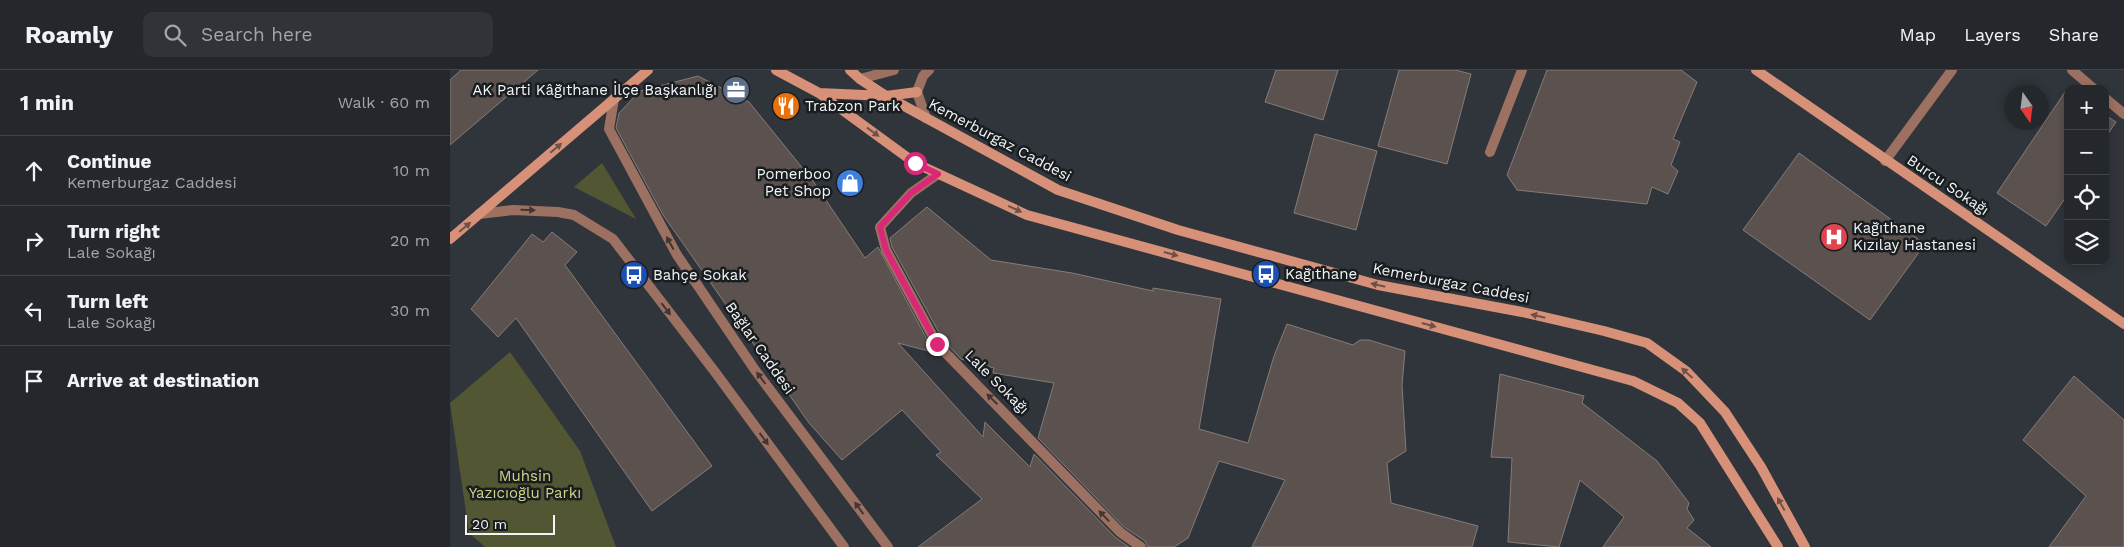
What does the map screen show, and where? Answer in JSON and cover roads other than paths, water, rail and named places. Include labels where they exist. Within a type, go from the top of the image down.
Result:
[{"type":"main road","points":[[450,239],[648,70]]},
{"type":"main road","points":[[776,70],[819,93],[915,163],[1027,215],[1633,381],[1678,403],[1700,423],[1778,547]]},
{"type":"main road","name":"Kemerburgaz Caddesi","points":[[850,70],[860,80],[886,96],[1058,190],[1178,230],[1378,285],[1522,312],[1647,343],[1686,371],[1724,412],[1761,467],[1805,547]]},
{"type":"main road","name":"Burcu Sokağı","points":[[1756,70],[2124,324]]},
{"type":"main road","points":[[819,93],[886,96],[917,92]]},
{"type":"street","points":[[860,80],[894,70]]},
{"type":"street","points":[[926,118],[917,92],[923,76],[929,70]]},
{"type":"street","points":[[1490,152],[1522,70]]},
{"type":"street","points":[[1885,160],[1952,70]]},
{"type":"street","points":[[2072,70],[2089,85]]},
{"type":"street","name":"Bağlar Caddesi","points":[[614,99],[610,129],[677,255],[755,370],[888,547]]},
{"type":"street","points":[[2109,101],[2124,114]]},
{"type":"street","name":"Lale Sokağı","points":[[938,174],[911,193],[880,227],[886,250],[909,293],[937,344],[1120,532],[1141,547]]},
{"type":"street","points":[[479,214],[513,210],[558,212],[574,216],[613,239],[715,372],[844,547]]},
{"type":"place","name":"AK Parti Kâğıthane İlçe Başkanlığı","points":[[736,90]]},
{"type":"place","name":"Trabzon Park","points":[[786,106]]},
{"type":"place","name":"Pomerboo Pet Shop","points":[[850,183]]},
{"type":"place","name":"Kağıthane Kızılay Hastanesi","points":[[1834,237]]},
{"type":"place","name":"Kağıthane","points":[[1266,274]]},
{"type":"place","name":"Bahçe Sokak","points":[[634,275]]},
{"type":"park label","name":"Muhsin Yazıcıoğlu Parkı","points":[[525,484]]}]
